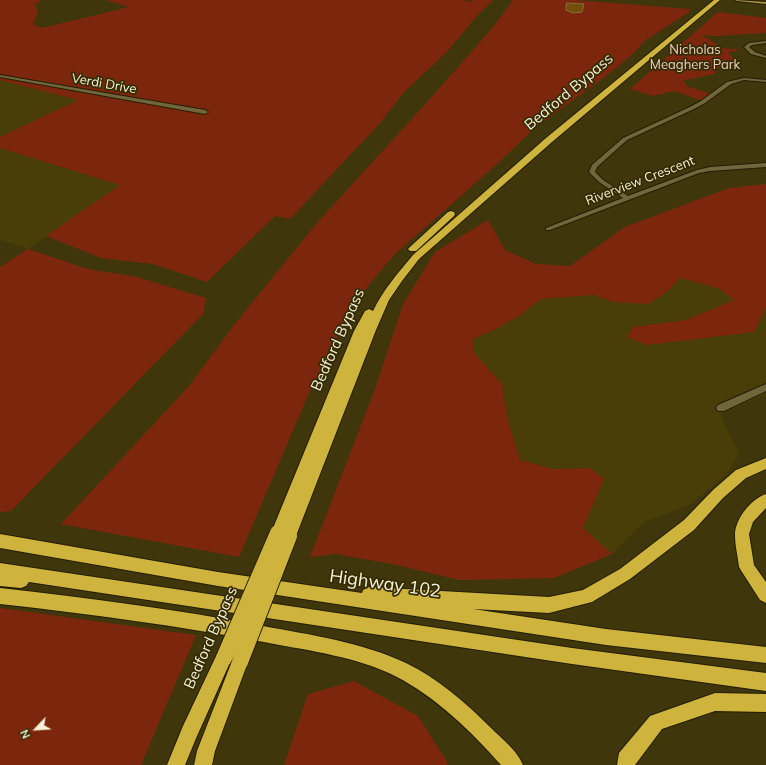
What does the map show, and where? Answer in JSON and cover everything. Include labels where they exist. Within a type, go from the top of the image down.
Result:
[{"type":"highway","name":"Bedford Bypass","points":[[176,765],[189,732],[232,660],[370,330],[384,300],[398,279],[416,257],[440,234],[712,1]]},
{"type":"highway","points":[[286,589],[549,605],[586,597],[625,574],[689,525],[718,494],[741,474],[766,463]]},
{"type":"highway","points":[[766,500],[760,504],[747,519],[742,534],[747,567],[766,594]]},
{"type":"highway","name":"Bedford Bypass","points":[[203,765],[232,660],[256,585],[283,535]]},
{"type":"highway","name":"Highway 102","points":[[0,541],[256,585],[606,637],[766,655]]},
{"type":"highway","points":[[0,570],[572,656],[766,682]]},
{"type":"highway","points":[[0,579],[49,585],[77,582]]},
{"type":"highway","points":[[0,596],[62,603],[242,630],[357,653],[405,672],[442,696],[486,733],[514,765]]},
{"type":"highway","points":[[626,765],[626,760],[656,722],[715,702],[766,703]]},
{"type":"main road","points":[[737,0],[766,3]]},
{"type":"street","points":[[766,42],[751,44],[746,47],[754,54],[766,57]]},
{"type":"street","name":"Verdi Drive","points":[[0,76],[205,112]]},
{"type":"street","points":[[627,198],[595,176],[592,172],[594,166],[624,139],[692,108],[729,83],[738,80],[751,79],[766,81]]},
{"type":"street","name":"Riverview Crescent","points":[[548,229],[697,172],[710,169],[766,165]]},
{"type":"street","points":[[721,408],[766,387]]},
{"type":"shaded area","points":[[0,80],[16,83],[79,99],[0,137]]},
{"type":"shaded area","points":[[0,148],[121,185],[28,249],[0,240]]},
{"type":"shaded area","points":[[680,278],[718,288],[735,300],[686,320],[633,327],[717,336],[754,332],[766,308],[766,394],[720,414],[739,454],[727,474],[691,504],[644,522],[612,554],[583,528],[604,479],[590,468],[553,469],[520,460],[508,420],[502,384],[473,352],[473,339],[494,330],[519,316],[541,299],[593,295],[614,302],[668,291]]},
{"type":"green space","points":[[0,0],[42,0],[35,4],[38,13],[33,24],[42,28],[129,7],[106,0],[462,0],[471,2],[473,0],[493,0],[476,17],[446,53],[404,92],[381,122],[290,219],[275,216],[207,282],[153,264],[101,258],[46,236],[120,185],[0,148],[0,137],[78,100],[0,80]]},
{"type":"green space","points":[[513,0],[574,0],[690,9],[689,12],[643,42],[634,53],[606,76],[536,127],[496,165],[394,255],[357,299],[311,388],[239,557],[61,524],[189,386],[234,325],[316,224],[494,26]]},
{"type":"green space","name":"Nicholas Meaghers Park","points":[[718,12],[766,18],[766,33],[712,36],[704,35],[722,48],[743,50],[728,52],[738,64],[734,68],[718,68],[714,74],[682,81],[686,83],[686,86],[717,96],[707,103],[675,91],[653,96],[630,89]]},
{"type":"green space","points":[[766,184],[766,308],[754,332],[647,345],[627,337],[633,327],[686,320],[734,300],[718,288],[680,278],[668,291],[648,304],[614,302],[593,295],[541,299],[519,316],[494,330],[473,339],[473,352],[502,384],[508,420],[520,460],[553,469],[590,468],[604,479],[583,528],[612,554],[554,578],[459,580],[397,565],[336,554],[310,557],[375,389],[403,304],[435,252],[488,220],[505,250],[536,264],[570,266],[625,227],[729,188]]},
{"type":"green space","points":[[28,249],[88,269],[137,277],[206,298],[203,314],[11,511],[0,512],[0,267]]},
{"type":"green space","points":[[0,608],[196,635],[141,765],[0,765]]},
{"type":"green space","points":[[354,681],[418,716],[449,765],[284,765],[308,694]]},
{"type":"building","points":[[567,3],[584,4],[582,12],[573,13],[566,10]]}]
